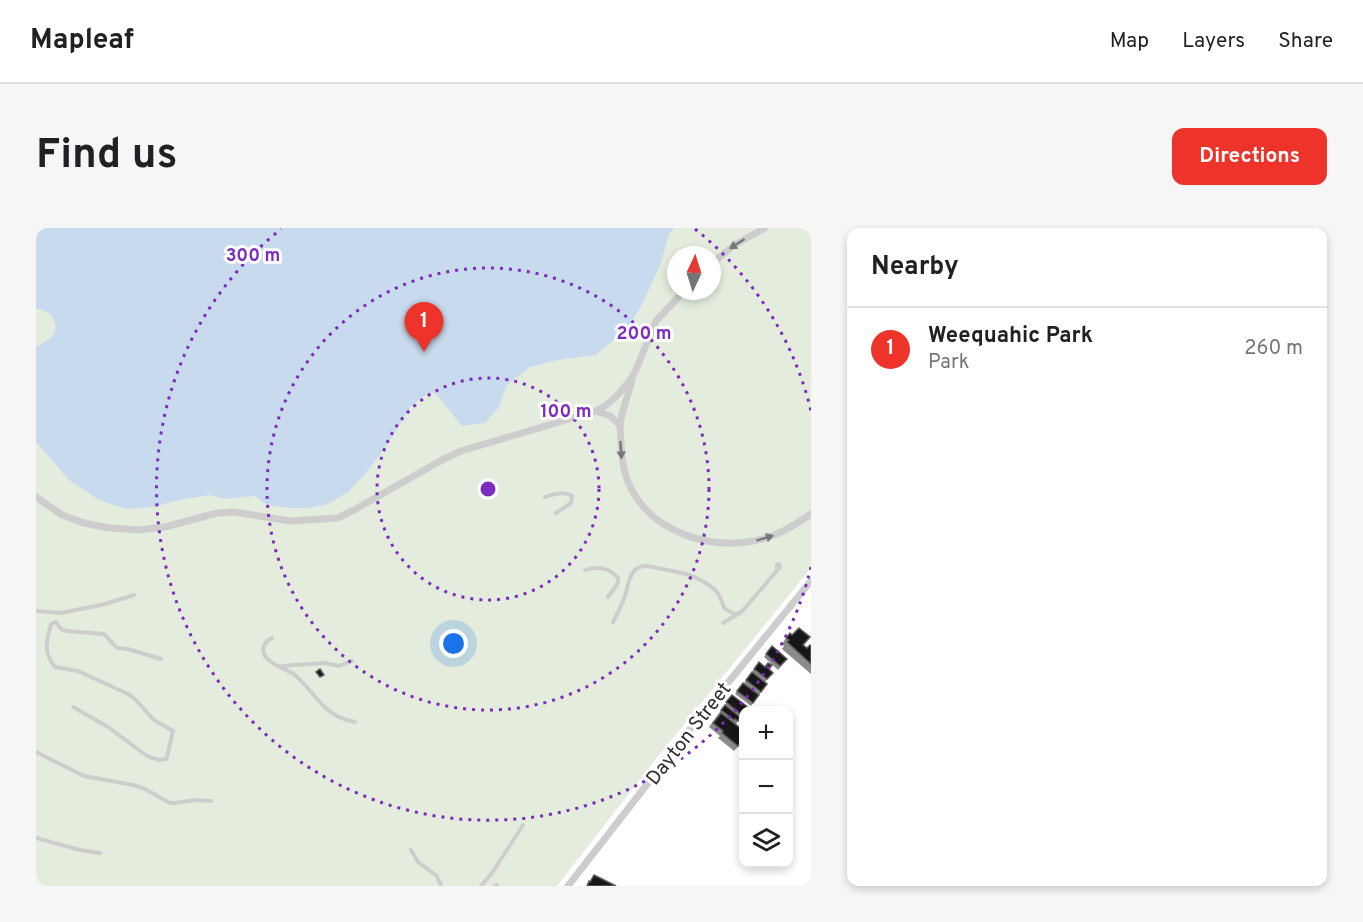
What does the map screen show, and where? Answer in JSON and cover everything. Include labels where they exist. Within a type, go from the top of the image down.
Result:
[{"type":"street","points":[[721,256],[735,244],[765,228]]},
{"type":"street","points":[[676,300],[656,321],[635,372],[620,425],[623,468],[633,492],[651,514],[679,533],[691,538],[718,543],[753,542],[779,533],[811,514]]},
{"type":"street","points":[[36,497],[62,515],[84,524],[109,528],[138,530],[165,527],[216,513],[234,512],[290,521],[338,518],[460,452],[596,411],[612,401],[635,372]]},
{"type":"street","points":[[596,411],[610,416],[620,425]]},
{"type":"street","name":"Dayton Street","points":[[568,886],[687,733],[811,581]]},
{"type":"lane","points":[[545,497],[564,493],[572,496],[571,503],[556,513]]},
{"type":"lane","points":[[614,622],[631,576],[638,568],[645,566],[678,571],[698,579],[718,593],[725,609],[735,614],[740,613]]},
{"type":"lane","points":[[585,570],[598,567],[614,573],[618,578],[618,584],[608,597]]},
{"type":"lane","points":[[723,623],[740,613],[777,570]]},
{"type":"lane","points":[[36,611],[61,613],[134,595]]},
{"type":"lane","points":[[73,707],[108,727],[147,756],[159,760],[166,759],[173,731],[154,720],[128,694],[78,671],[54,667],[48,658],[46,646],[51,624],[56,622],[61,629],[104,634],[117,648],[161,659]]},
{"type":"lane","points":[[272,638],[267,641],[263,651],[269,660],[296,676],[334,714],[342,719],[355,722]]},
{"type":"lane","points":[[278,666],[325,663],[339,666],[352,661]]},
{"type":"lane","points":[[36,752],[84,776],[145,789],[170,802],[211,801]]},
{"type":"lane","points":[[481,886],[523,825]]},
{"type":"lane","points":[[36,838],[100,853]]},
{"type":"lane","points":[[411,850],[418,862],[437,876],[441,886]]},
{"type":"green space","points":[[36,228],[811,228],[811,568],[660,754],[557,886],[36,886]]},
{"type":"water","points":[[36,228],[674,228],[669,234],[660,266],[640,308],[627,328],[596,355],[558,360],[530,367],[506,386],[499,407],[485,423],[462,426],[435,393],[427,394],[412,405],[366,473],[348,492],[328,504],[309,508],[289,508],[267,505],[255,496],[224,499],[210,495],[153,507],[126,509],[99,500],[69,480],[36,442],[36,347],[51,337],[56,327],[49,314],[36,309]]},
{"type":"building","points":[[799,628],[810,637],[803,645],[807,648],[811,646],[811,664],[787,642],[789,640],[786,638],[790,633],[792,635]]},
{"type":"building","points":[[772,646],[787,659],[780,666],[766,654]]},
{"type":"building","points":[[759,662],[765,667],[768,663],[772,665],[769,669],[773,673],[767,679],[754,669]]},
{"type":"building","points":[[320,669],[324,675],[320,677],[316,672]]},
{"type":"building","points":[[752,672],[767,684],[761,692],[746,680]]},
{"type":"building","points":[[743,683],[759,695],[753,703],[737,691]]},
{"type":"building","points":[[732,695],[746,706],[739,706],[739,713],[726,702]]},
{"type":"building","points":[[725,705],[739,716],[738,721],[734,720],[721,710]]},
{"type":"building","points":[[721,713],[739,727],[738,746],[722,733],[723,731],[713,723]]},
{"type":"building","points":[[594,875],[616,886],[587,886]]},
{"type":"place","name":"Weequahic Park","points":[[424,352]]}]
